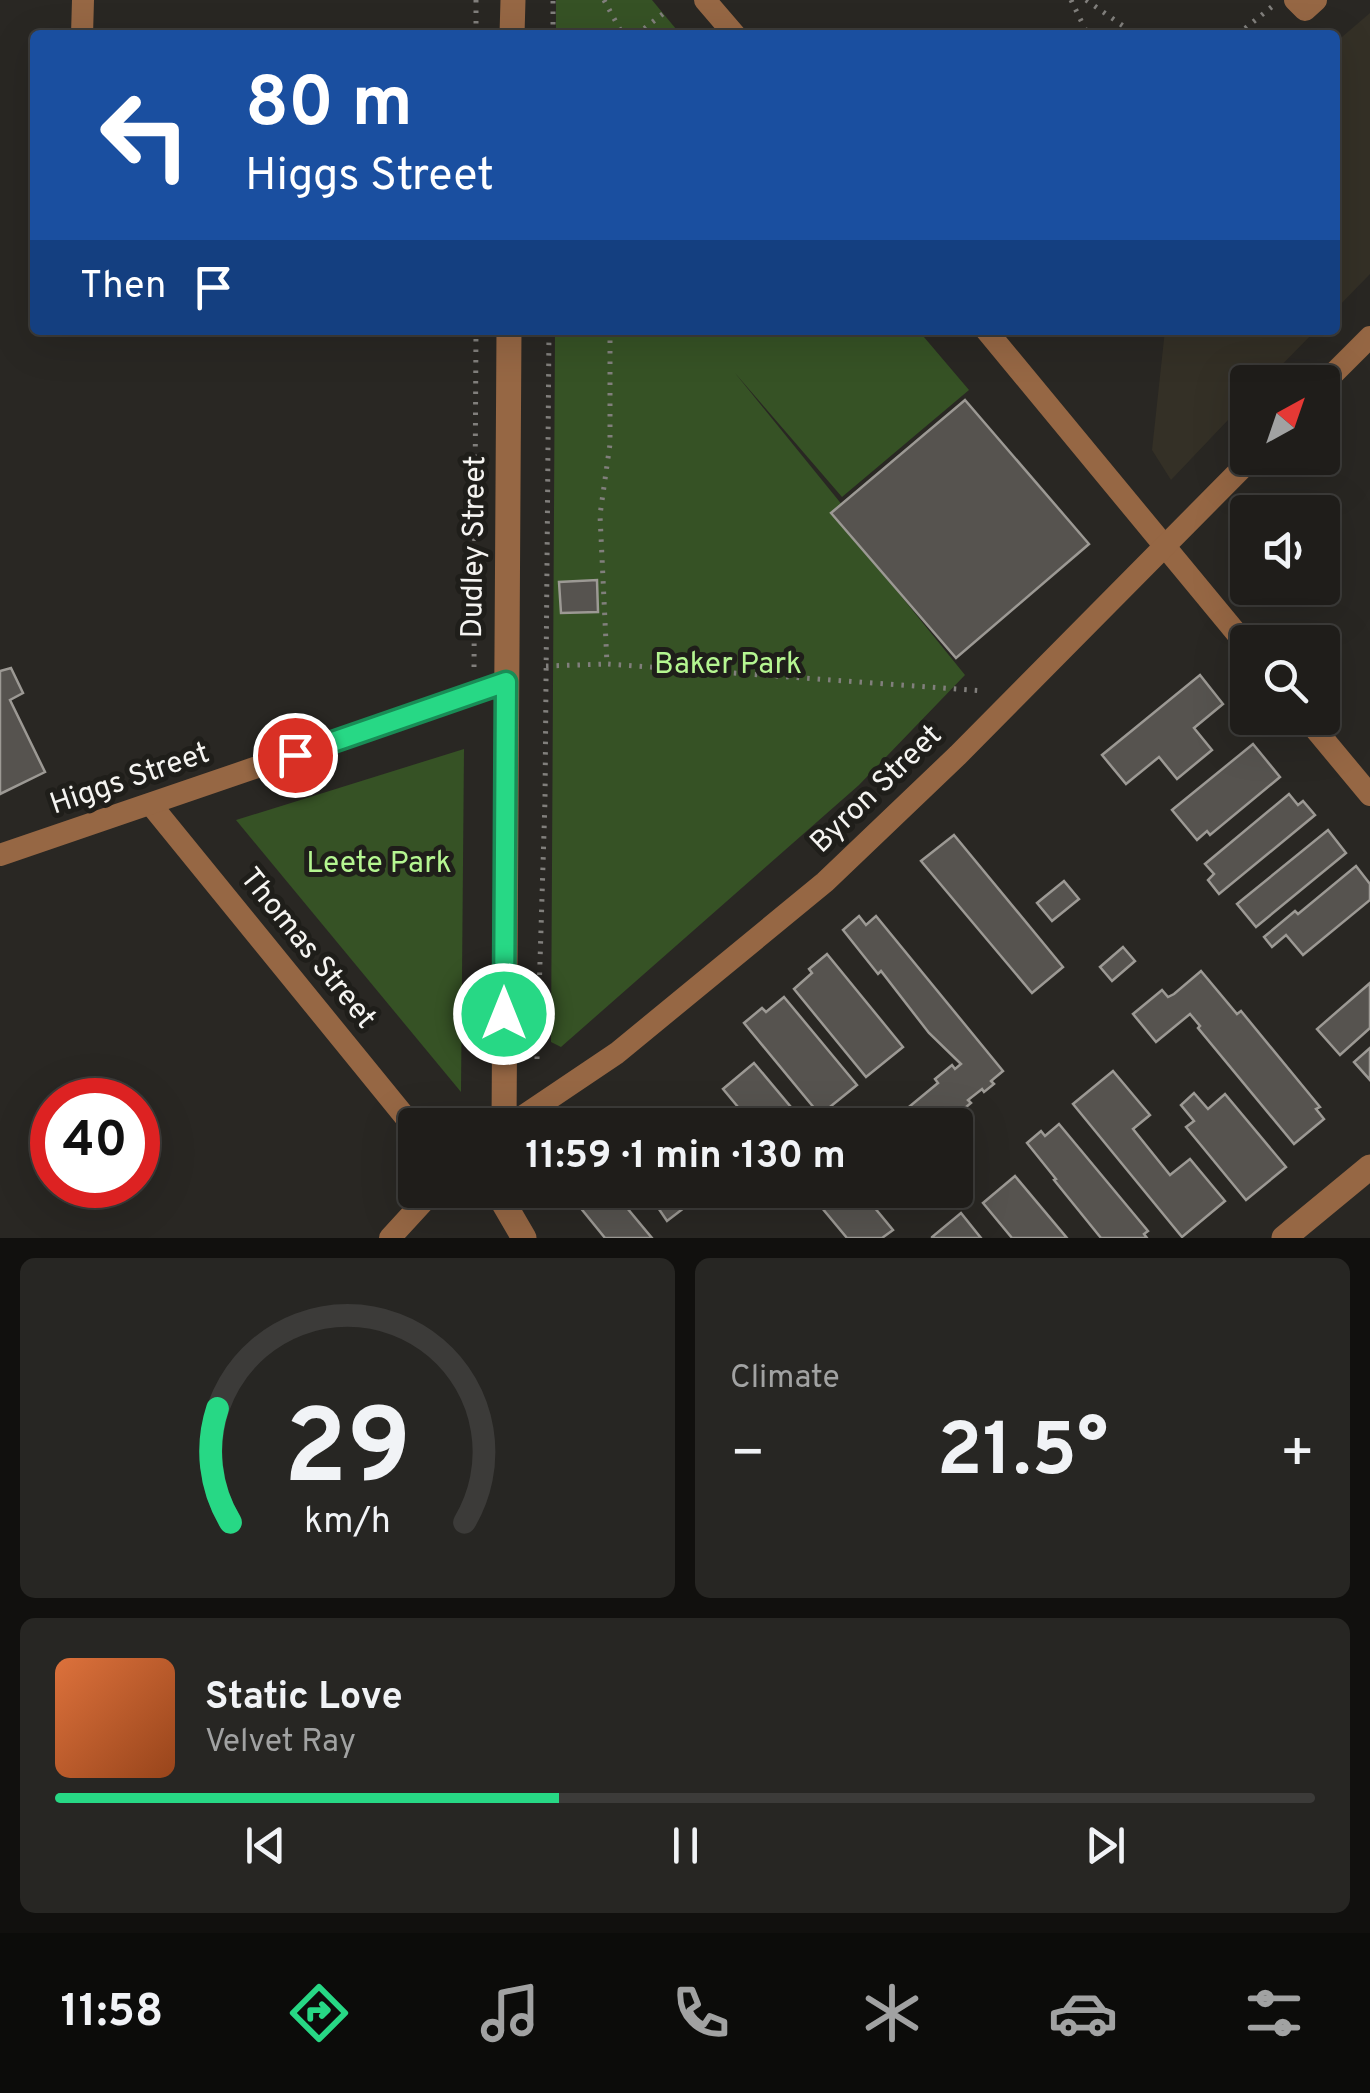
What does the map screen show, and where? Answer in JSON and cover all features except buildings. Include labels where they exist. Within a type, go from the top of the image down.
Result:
[{"type":"street","points":[[82,0],[82,30]]},
{"type":"street","points":[[512,0],[512,30]]},
{"type":"street","points":[[705,0],[731,30]]},
{"type":"street","points":[[1295,0],[1305,10],[1316,0]]},
{"type":"street","name":"Dudley Street","points":[[507,1108],[510,335]]},
{"type":"street","points":[[990,335],[1230,625]]},
{"type":"street","points":[[1340,367],[1370,337]]},
{"type":"street","name":"Byron Street","points":[[533,1108],[617,1053],[825,882],[1235,475]]},
{"type":"street","name":"Higgs Street","points":[[0,856],[506,682]]},
{"type":"street","points":[[1320,735],[1370,795]]},
{"type":"street","name":"Thomas Street","points":[[152,806],[398,1108]]},
{"type":"street","points":[[1284,1238],[1370,1167]]},
{"type":"street","points":[[390,1238],[418,1208]]},
{"type":"street","points":[[506,1208],[524,1238]]},
{"type":"path","points":[[476,0],[476,30]]},
{"type":"path","points":[[553,30],[554,0]]},
{"type":"path","points":[[604,0],[620,30]]},
{"type":"path","points":[[1071,0],[1086,30]]},
{"type":"path","points":[[1086,0],[1129,30]]},
{"type":"path","points":[[1244,30],[1280,0]]},
{"type":"path","points":[[642,30],[669,9]]},
{"type":"path","name":"Dudley Street","points":[[474,691],[476,335]]},
{"type":"path","points":[[536,1059],[542,915],[549,335]]},
{"type":"path","points":[[606,664],[600,515],[610,444],[610,335]]},
{"type":"path","points":[[546,666],[606,664],[1018,693]]},
{"type":"shaded area","points":[[1370,13],[1370,274],[1340,305],[1340,39]]},
{"type":"shaded area","points":[[1164,335],[1311,335],[1282,365],[1230,365],[1230,418],[1171,480],[1152,450]]},
{"type":"green space","points":[[556,0],[652,0],[677,30],[556,30]]},
{"type":"green space","name":"Baker Park","points":[[555,335],[922,335],[969,390],[842,497],[735,373],[856,522],[850,533],[965,675],[859,785],[561,1047],[551,1042]]},
{"type":"green space","name":"Leete Park","points":[[464,749],[461,1092],[236,820]]},
{"type":"route","points":[[295,755],[506,682],[504,1014]]}]
